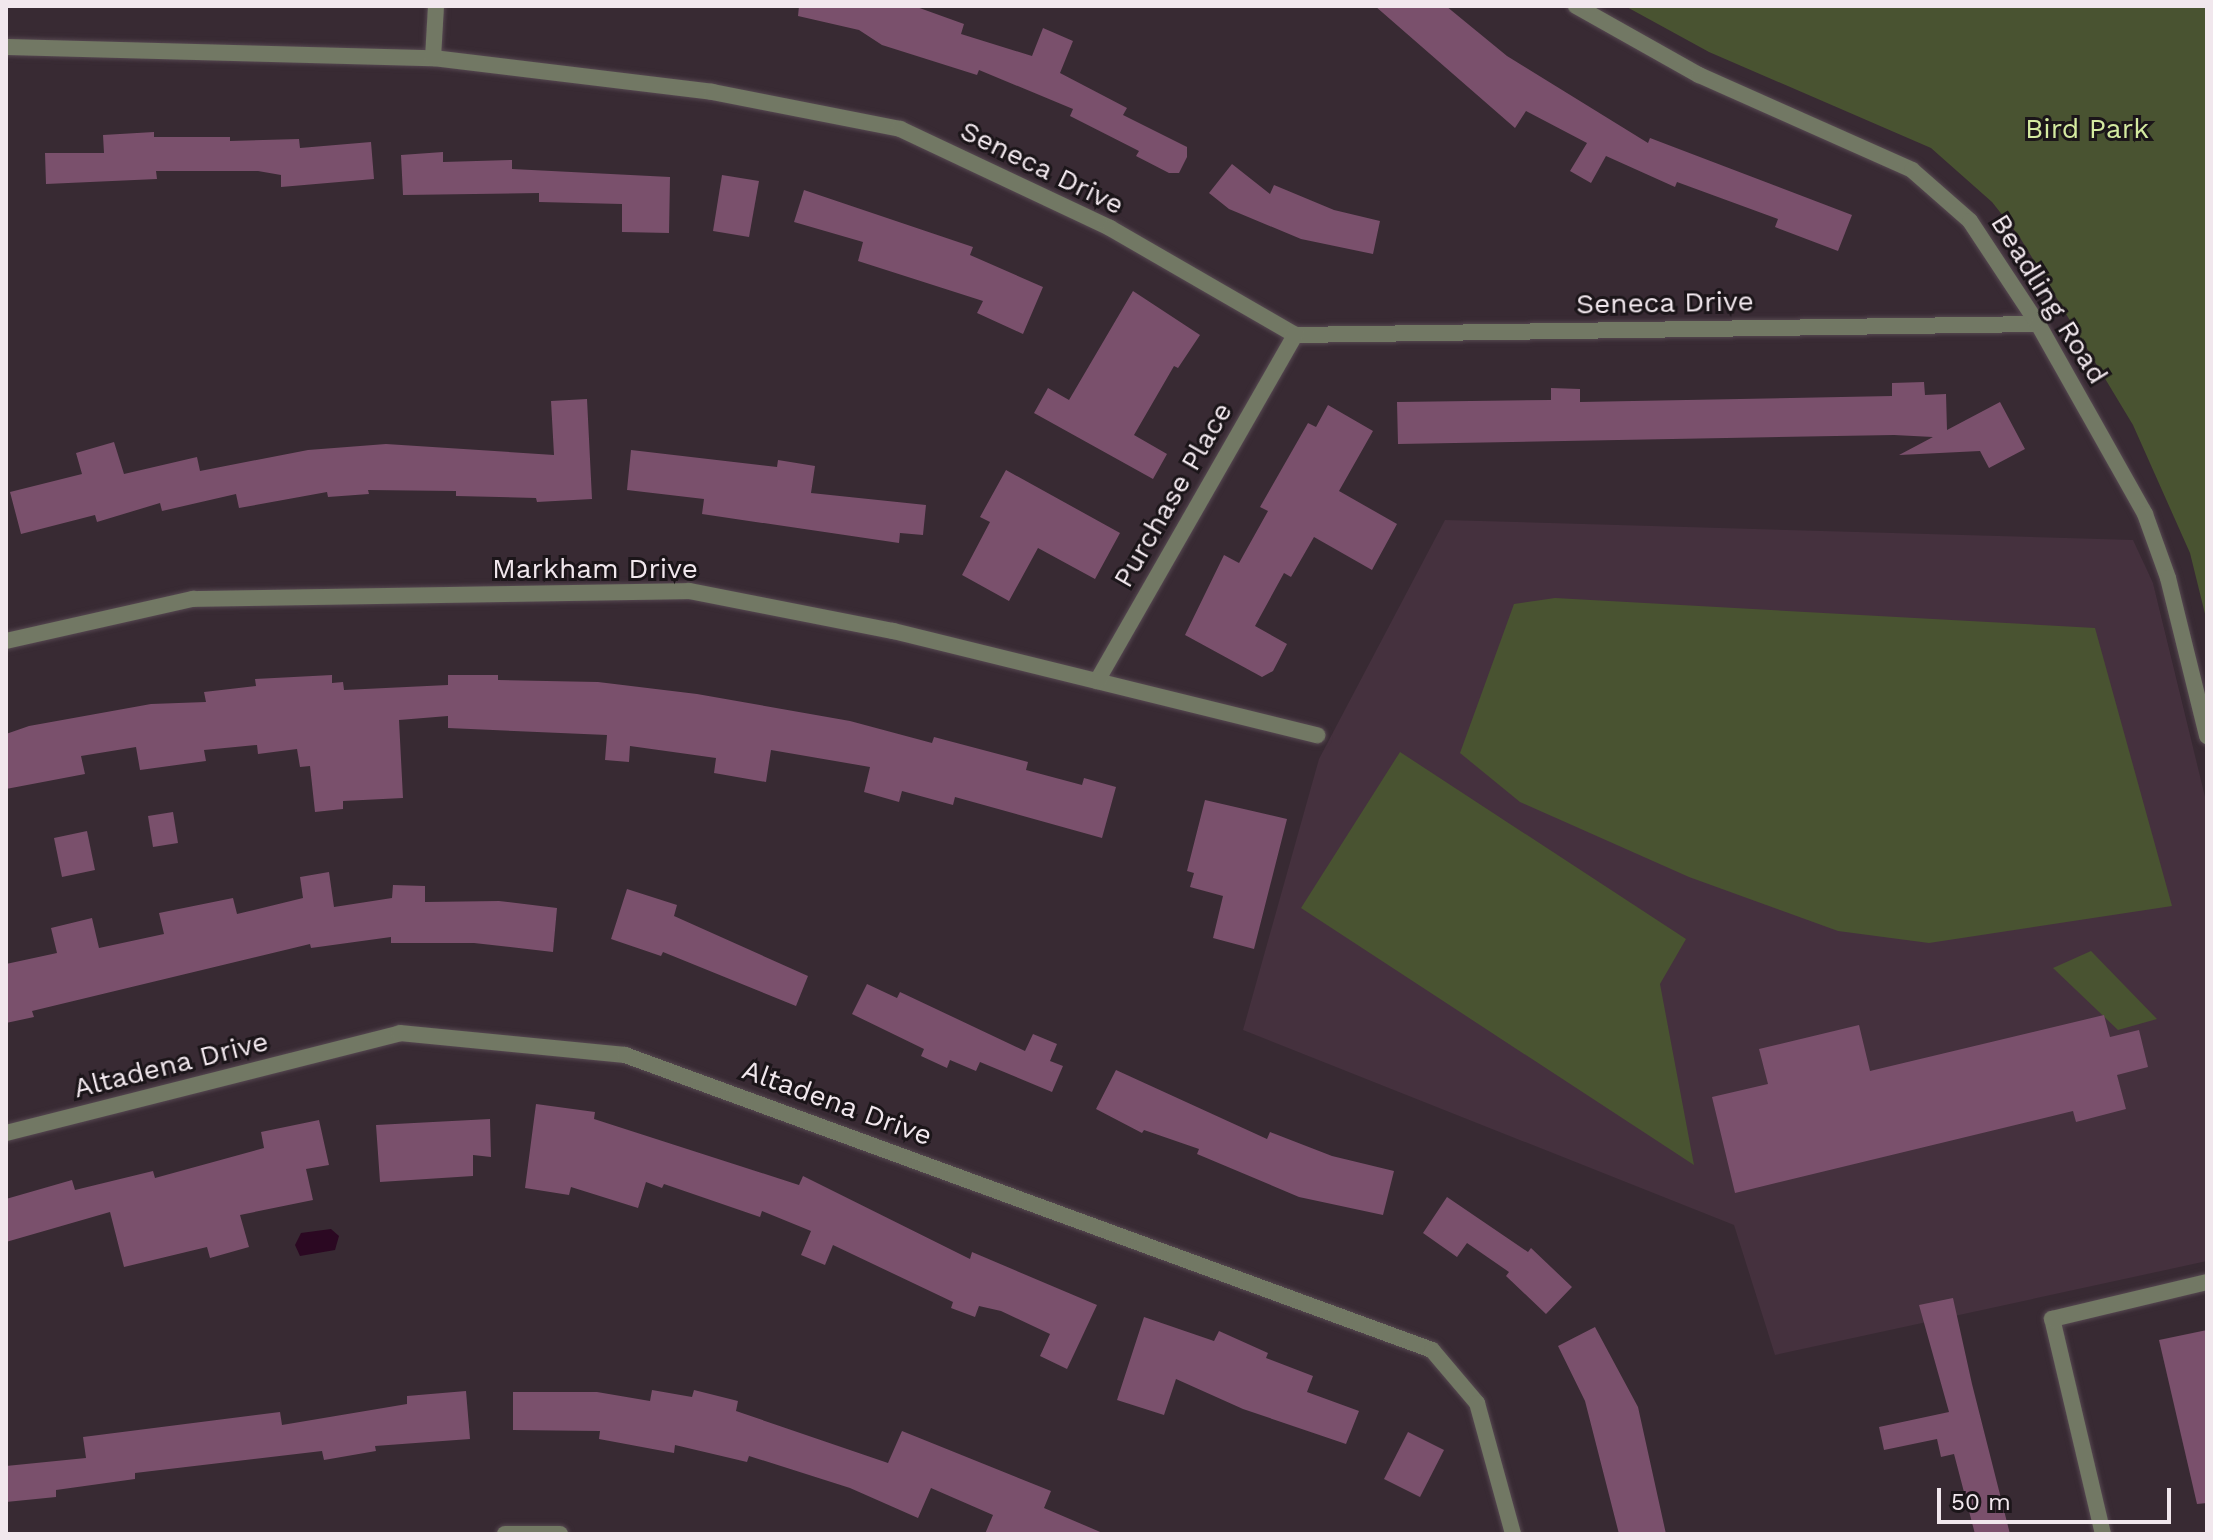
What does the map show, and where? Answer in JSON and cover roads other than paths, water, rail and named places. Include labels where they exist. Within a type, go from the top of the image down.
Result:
[{"type":"street","points":[[433,58],[436,6]]},
{"type":"street","name":"Beadling Road","points":[[1576,6],[1699,75],[1912,170],[1970,221],[2038,324],[2145,514],[2168,578],[2207,736]]},
{"type":"street","name":"Seneca Drive","points":[[6,47],[433,58],[712,92],[900,129],[1099,222],[1295,335],[2038,324]]},
{"type":"street","name":"Purchase Place","points":[[1097,681],[1295,335]]},
{"type":"street","name":"Markham Drive","points":[[6,641],[193,599],[689,591],[893,631],[1317,735]]},
{"type":"street","name":"Altadena Drive","points":[[6,1133],[400,1033],[625,1055],[1432,1350],[1477,1403],[1513,1534]]},
{"type":"street","points":[[2103,1534],[2052,1319],[2207,1282]]},
{"type":"street","points":[[505,1534],[560,1534]]},
{"type":"park label","name":"Bird Park","points":[[2087,129]]}]
